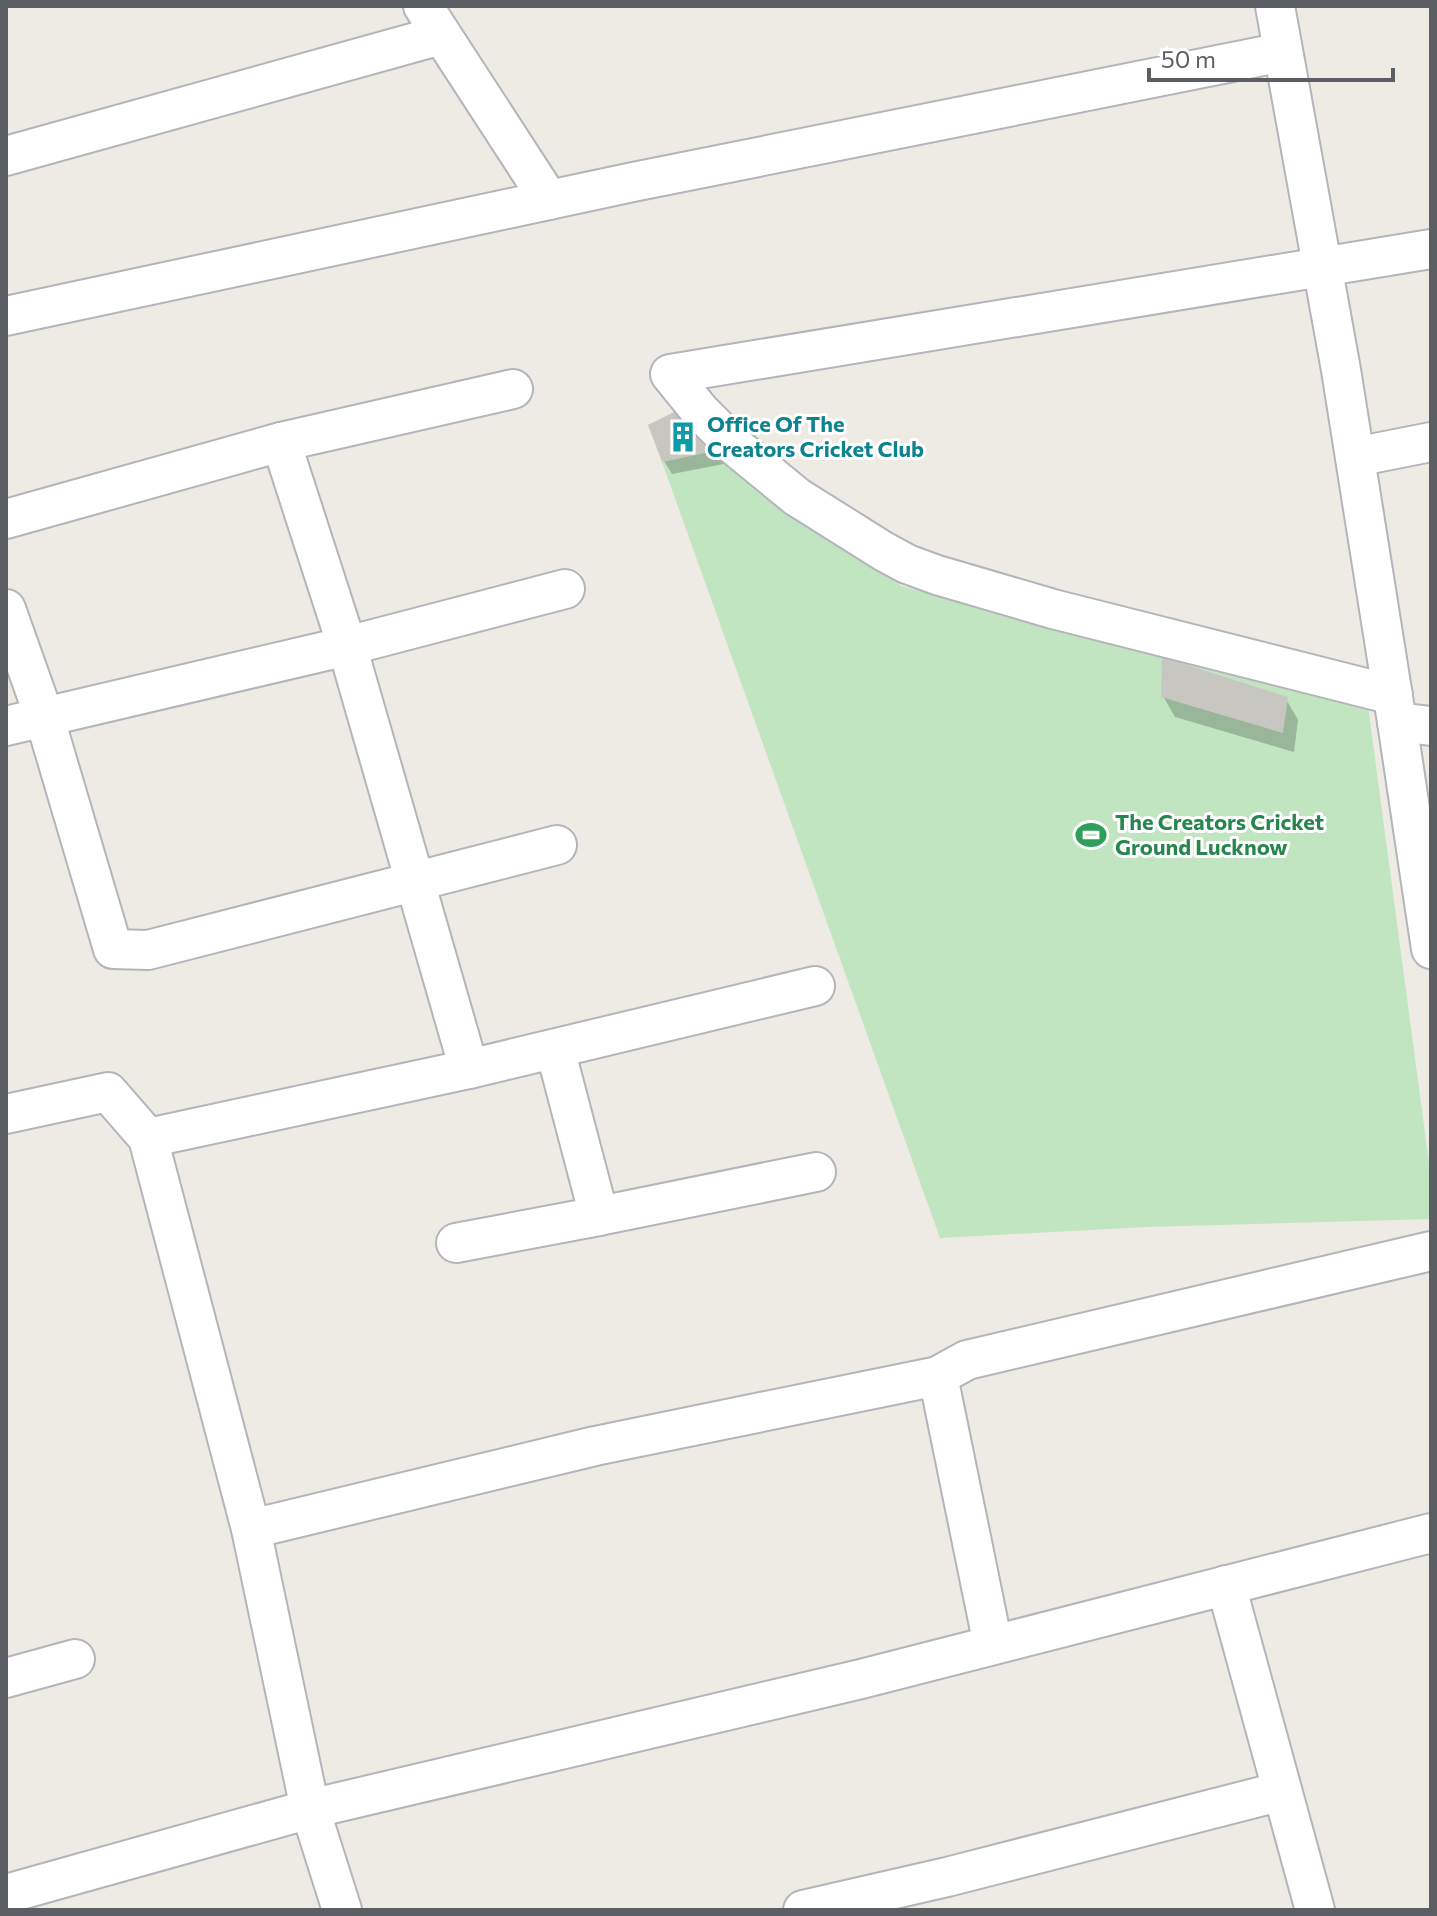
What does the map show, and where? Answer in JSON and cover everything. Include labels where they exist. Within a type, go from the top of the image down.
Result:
[{"type":"street","points":[[1275,6],[1355,457],[1407,714],[1431,949]]},
{"type":"street","points":[[6,156],[432,20],[549,200]]},
{"type":"street","points":[[6,316],[633,182],[1283,52]]},
{"type":"street","points":[[1407,714],[907,564],[797,497],[736,447],[700,411],[670,374],[1431,249]]},
{"type":"street","points":[[6,519],[281,442],[513,389]]},
{"type":"street","points":[[281,442],[347,646],[469,1069]]},
{"type":"street","points":[[1355,457],[1431,442]]},
{"type":"street","points":[[6,726],[347,646],[565,589]]},
{"type":"street","points":[[6,609],[44,716],[113,949],[148,950],[557,845]]},
{"type":"street","points":[[148,1138],[469,1069],[815,986]]},
{"type":"street","points":[[555,1049],[599,1216]]},
{"type":"street","points":[[6,1114],[108,1092],[148,1138],[251,1529],[310,1809],[342,1910]]},
{"type":"street","points":[[456,1243],[816,1172]]},
{"type":"street","points":[[251,1529],[595,1446],[938,1376],[967,1360],[1431,1251]]},
{"type":"street","points":[[938,1376],[993,1645]]},
{"type":"street","points":[[6,1894],[310,1809],[861,1679],[1431,1533]]},
{"type":"street","points":[[1226,1585],[1315,1910]]},
{"type":"street","points":[[6,1678],[75,1659]]},
{"type":"street","points":[[803,1910],[947,1877],[1282,1791]]},
{"type":"green space","name":"The Creators Cricket Ground Lucknow","points":[[724,449],[901,586],[1162,657],[1368,706],[1431,1178],[1431,1219],[1146,1227],[940,1238],[662,462]]},
{"type":"building","name":"Office Of The Creators Cricket Club","points":[[684,407],[724,449],[662,462],[648,425]]},
{"type":"building","points":[[1162,657],[1288,697],[1283,733],[1161,697]]},
{"type":"place","name":"Office Of The Creators Cricket Club","points":[[683,437]]},
{"type":"place","name":"The Creators Cricket Ground Lucknow","points":[[1091,835]]}]
